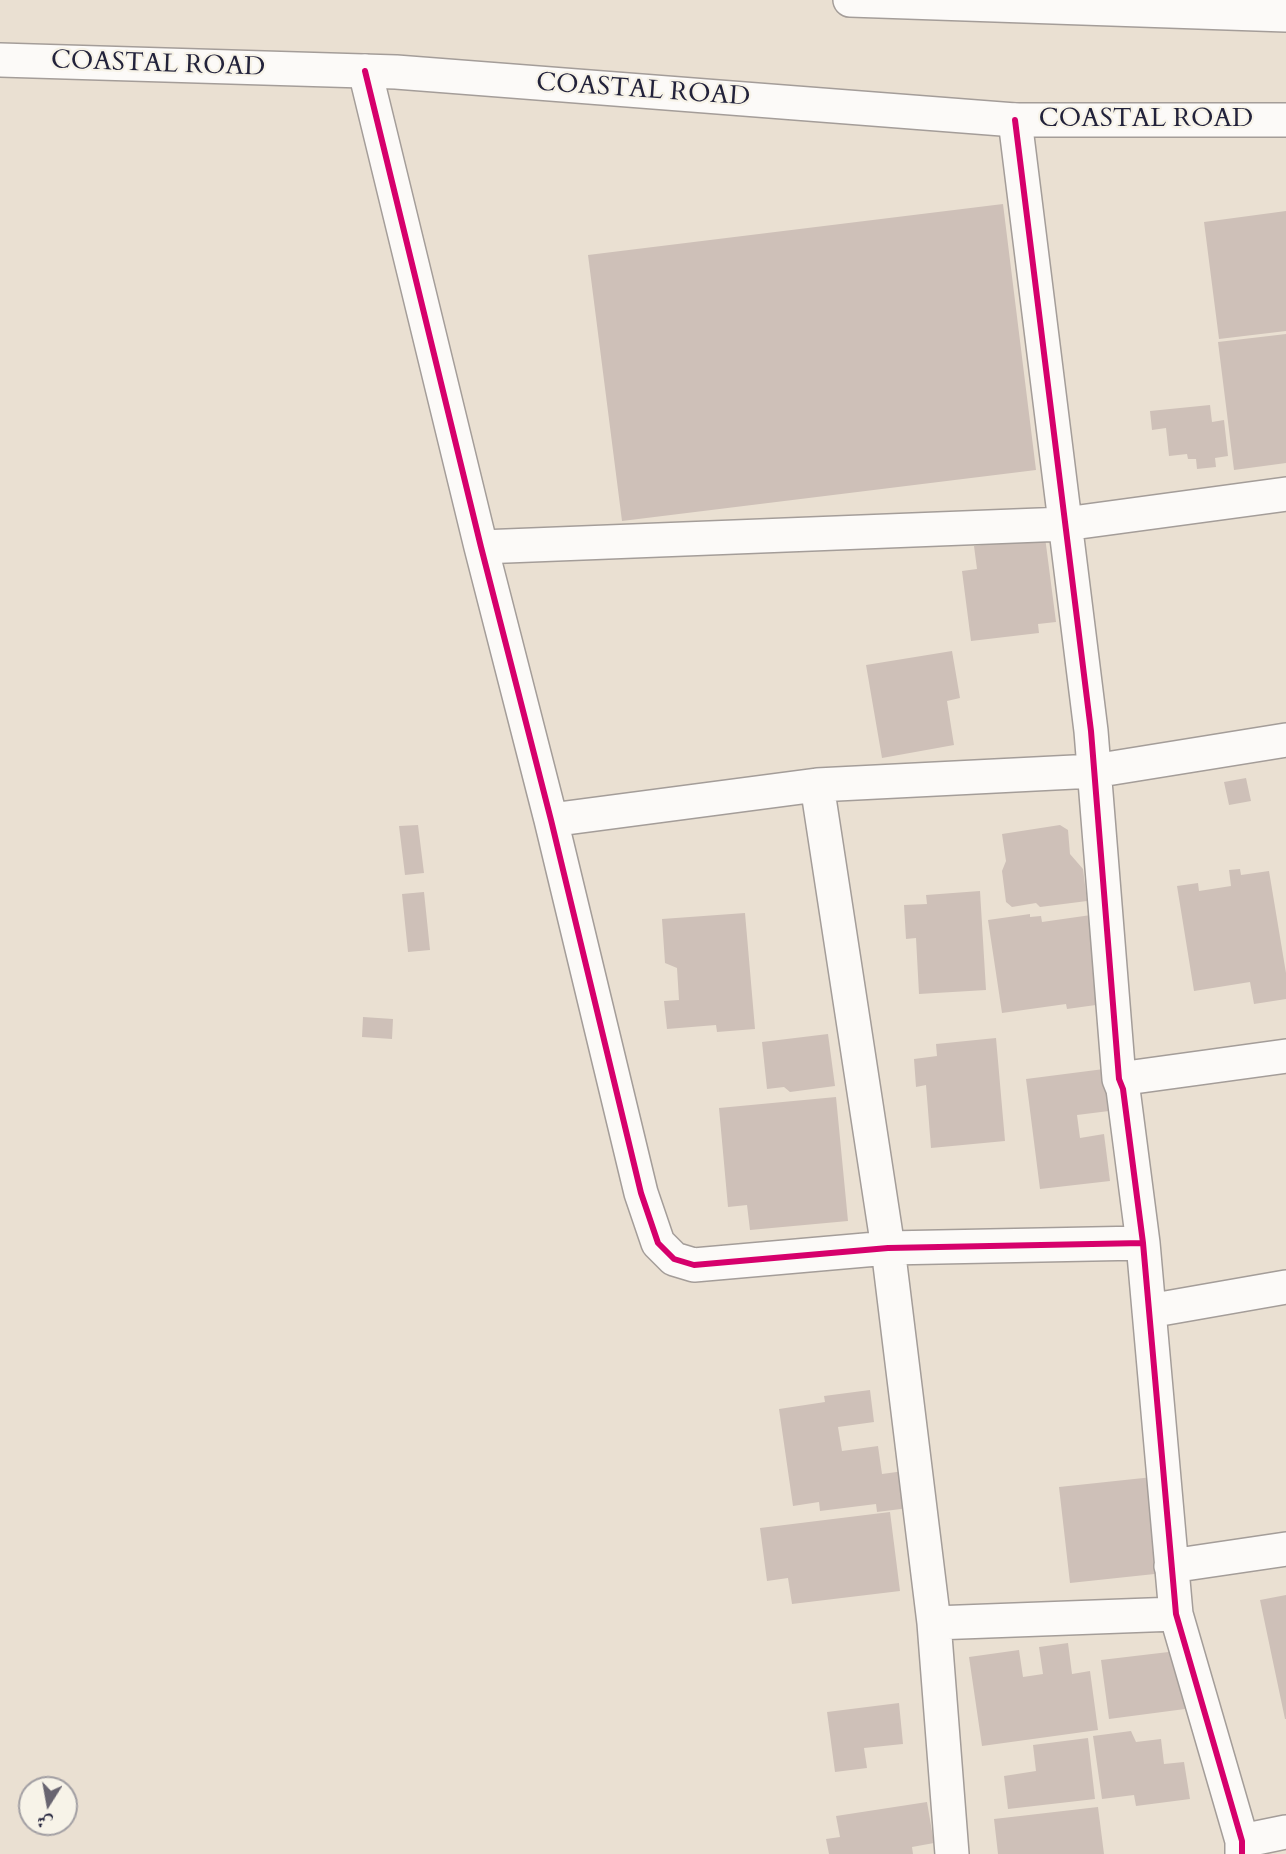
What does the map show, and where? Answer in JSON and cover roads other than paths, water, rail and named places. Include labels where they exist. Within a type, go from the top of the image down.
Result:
[{"type":"main road","points":[[850,0],[1063,4],[1286,15]]},
{"type":"main road","name":"COASTAL ROAD","points":[[0,60],[396,72],[1015,120],[1286,120]]},
{"type":"main road","points":[[365,72],[641,1193],[658,1243],[674,1259],[694,1265],[888,1248],[1143,1243]]},
{"type":"main road","points":[[1015,120],[1094,771],[1119,1079],[1123,1089],[1143,1243],[1176,1614],[1242,1848],[1286,1833]]},
{"type":"main road","points":[[482,547],[1065,524],[1286,494]]},
{"type":"main road","points":[[551,820],[817,785],[1094,771],[1286,740]]},
{"type":"main road","points":[[817,785],[888,1248],[934,1623],[952,1854]]},
{"type":"main road","points":[[1119,1079],[1286,1056]]},
{"type":"main road","points":[[1149,1311],[1286,1287]]},
{"type":"main road","points":[[1171,1566],[1286,1549]]},
{"type":"main road","points":[[934,1623],[1176,1614]]}]
